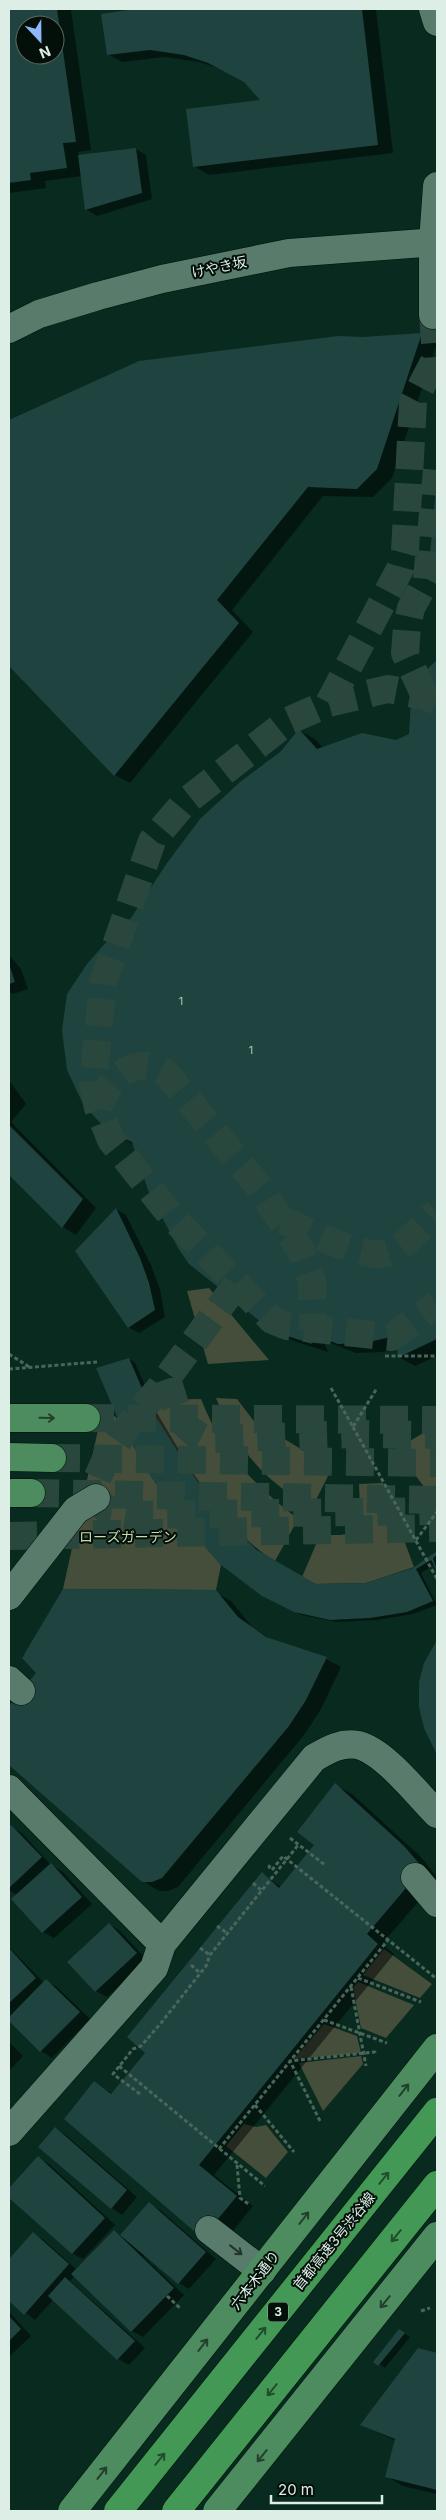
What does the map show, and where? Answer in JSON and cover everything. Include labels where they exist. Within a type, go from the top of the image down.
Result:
[{"type":"highway","name":"首都高速3号渋谷線","points":[[118,2511],[437,2112]]},
{"type":"highway","points":[[176,2511],[437,2184]]},
{"type":"main road","points":[[9,1418],[86,1418]]},
{"type":"main road","points":[[9,1457],[52,1458]]},
{"type":"main road","name":"六本木通り","points":[[72,2511],[437,2048]]},
{"type":"main road","points":[[217,2511],[437,2236]]},
{"type":"street","points":[[433,9],[437,22]]},
{"type":"street","points":[[432,315],[437,186]]},
{"type":"street","name":"けやき坂","points":[[9,329],[40,314],[98,296],[162,279],[289,253],[435,242]]},
{"type":"street","points":[[9,1596],[76,1510],[96,1498]]},
{"type":"street","points":[[9,2132],[154,1968],[162,1944],[314,1758],[331,1748],[343,1745],[358,1745],[382,1759],[437,1814]]},
{"type":"street","points":[[9,1788],[162,1944]]},
{"type":"street","points":[[415,1877],[437,1903]]},
{"type":"street","points":[[209,2230],[262,2271]]},
{"type":"path","points":[[9,1354],[32,1368]]},
{"type":"path","points":[[385,1356],[437,1356]]},
{"type":"path","points":[[9,1369],[97,1362]]},
{"type":"path","points":[[331,1388],[437,1579]]},
{"type":"path","points":[[353,1426],[377,1388]]},
{"type":"path","points":[[416,1540],[437,1512]]},
{"type":"path","points":[[290,1838],[325,1865]]},
{"type":"path","points":[[140,2094],[113,2074],[133,2049],[141,2046],[161,2023],[206,1966],[210,1955],[299,1844]]},
{"type":"path","points":[[280,1854],[269,1868],[272,1870],[283,1856],[437,1979]]},
{"type":"path","points":[[250,1882],[262,1891]]},
{"type":"path","points":[[239,1908],[244,1912]]},
{"type":"path","points":[[216,1925],[227,1934]]},
{"type":"path","points":[[219,2149],[388,1940]]},
{"type":"path","points":[[199,1947],[210,1955]]},
{"type":"path","points":[[186,1962],[200,1973]]},
{"type":"path","points":[[358,1978],[421,2002]]},
{"type":"path","points":[[351,1986],[366,2066]]},
{"type":"path","points":[[324,2020],[387,2043]]},
{"type":"path","points":[[290,2061],[363,2055],[375,2052],[377,2054]]},
{"type":"path","points":[[290,2061],[320,2121]]},
{"type":"path","points":[[115,2062],[265,2186]]},
{"type":"path","points":[[255,2105],[294,2152]]},
{"type":"path","points":[[237,2164],[240,2198],[250,2205]]},
{"type":"path","points":[[167,2296],[180,2308]]},
{"type":"green space","points":[[209,1288],[269,1360],[208,1364],[187,1291]]},
{"type":"green space","points":[[216,1398],[237,1399],[253,1420],[332,1468],[312,1508],[280,1487],[254,1462],[233,1433]]},
{"type":"green space","points":[[201,1399],[219,1436],[240,1466],[267,1493],[298,1519],[275,1561],[237,1530],[201,1490],[171,1444],[147,1400]]},
{"type":"green space","name":"ローズガーデン","points":[[103,1407],[118,1419],[150,1475],[185,1523],[221,1565],[216,1590],[63,1589]]},
{"type":"green space","points":[[437,1425],[437,1488],[430,1495],[396,1449]]},
{"type":"green space","points":[[383,1483],[414,1567],[366,1583],[316,1584],[302,1577],[320,1535],[361,1532],[359,1484]]},
{"type":"green space","points":[[384,1949],[432,1984],[420,1998],[363,1975]]},
{"type":"green space","points":[[358,1982],[414,2005],[386,2038],[361,2028],[353,1988]]},
{"type":"green space","points":[[324,2024],[357,2036],[361,2053],[294,2059]]},
{"type":"green space","points":[[361,2056],[363,2064],[323,2111],[299,2063]]},
{"type":"green space","points":[[244,2124],[256,2127],[266,2125],[288,2152],[266,2178],[226,2146]]},
{"type":"building","points":[[9,9],[57,9],[58,15],[15,15],[15,65],[65,65],[76,142],[63,143],[67,168],[30,173],[31,180],[9,183]]},
{"type":"building","points":[[135,9],[362,9],[378,145],[193,167],[186,109],[260,100],[244,82],[208,63],[184,55],[150,50],[107,55],[101,14]]},
{"type":"building","points":[[136,148],[142,193],[85,210],[78,155]]},
{"type":"building","points":[[422,333],[377,469],[357,489],[308,487],[217,600],[239,623],[114,776],[9,666],[9,420],[139,361],[338,336],[363,337]]},
{"type":"building","points":[[437,485],[437,576],[429,568]]},
{"type":"building","points":[[437,660],[437,1339],[397,1358],[399,1335],[365,1343],[338,1344],[307,1332],[312,1344],[272,1331],[189,1264],[178,1248],[148,1190],[132,1142],[110,1133],[84,1106],[67,1070],[62,1030],[67,994],[87,964],[115,932],[131,918],[167,863],[200,819],[240,782],[280,752],[299,729],[317,749],[362,733],[396,740],[409,734],[412,683]]},
{"type":"building","points":[[9,964],[15,982],[9,984]]},
{"type":"building","points":[[9,1125],[83,1199],[62,1228],[9,1175]]},
{"type":"building","points":[[116,1208],[140,1258],[149,1283],[155,1310],[128,1328],[75,1251]]},
{"type":"building","points":[[129,1358],[151,1409],[186,1465],[219,1512],[257,1550],[316,1584],[366,1583],[413,1568],[437,1551],[437,1555],[433,1558],[437,1571],[431,1560],[416,1569],[433,1601],[407,1612],[370,1618],[330,1620],[294,1612],[262,1596],[221,1565],[185,1523],[150,1475],[118,1419],[96,1368]]},
{"type":"building","points":[[63,1589],[216,1590],[238,1617],[266,1637],[327,1657],[306,1700],[289,1726],[162,1878],[152,1882],[142,1882],[9,1765],[9,1706],[36,1673],[22,1658]]},
{"type":"building","points":[[437,1640],[437,1755],[424,1728],[419,1707],[419,1682],[424,1663]]},
{"type":"building","points":[[335,1783],[404,1846],[423,1868],[367,1934],[378,1944],[199,2165],[237,2196],[202,2238],[64,2119],[94,2081],[111,2094],[145,2053],[127,2037],[262,1872],[279,1888],[314,1845],[297,1832]]},
{"type":"building","points":[[11,1825],[42,1857],[9,1888],[9,1828]]},
{"type":"building","points":[[51,1863],[82,1897],[42,1933],[11,1899]]},
{"type":"building","points":[[109,1923],[137,1953],[95,1992],[67,1962]]},
{"type":"building","points":[[9,1948],[36,1978],[9,2003]]},
{"type":"building","points":[[46,1979],[80,2012],[40,2052],[9,2021],[9,2017]]},
{"type":"building","points":[[55,2127],[127,2190],[111,2209],[38,2147]]},
{"type":"building","points":[[38,2156],[105,2218],[72,2254],[9,2198],[9,2188]]},
{"type":"building","points":[[149,2202],[206,2252],[178,2284],[120,2235]]},
{"type":"building","points":[[114,2230],[174,2288],[131,2332],[71,2274]]},
{"type":"building","points":[[33,2232],[69,2264],[24,2315],[9,2301],[9,2259]]},
{"type":"building","points":[[65,2277],[135,2341],[117,2360],[48,2296]]},
{"type":"building","points":[[9,2316],[21,2329],[9,2341]]},
{"type":"building","points":[[399,2329],[405,2333],[378,2366],[373,2362]]},
{"type":"building","points":[[418,2348],[437,2353],[437,2490],[385,2477],[395,2439],[360,2425]]},
{"type":"tunnel","points":[[433,315],[437,369]]},
{"type":"tunnel","points":[[329,703],[400,569],[405,551],[413,402],[435,360]]},
{"type":"tunnel","points":[[425,696],[405,653],[407,626],[411,608],[427,579],[437,470]]},
{"type":"tunnel","points":[[437,701],[425,696],[388,689],[329,703],[288,721],[184,803],[152,841],[103,983],[93,1084],[98,1108],[111,1140],[173,1218],[272,1320],[287,1326],[392,1337],[437,1304]]},
{"type":"tunnel","points":[[98,1108],[116,1078],[135,1067],[156,1068],[167,1074],[260,1188],[301,1251],[312,1281],[313,1329]]},
{"type":"tunnel","points":[[283,1220],[337,1244],[368,1253],[381,1254],[397,1249],[437,1212]]},
{"type":"tunnel","points":[[236,1285],[159,1389],[133,1419],[106,1459],[97,1479],[96,1498],[109,1512],[126,1515],[437,1511]]},
{"type":"tunnel","points":[[167,1379],[179,1415],[189,1429],[206,1439],[357,1434],[437,1435]]},
{"type":"tunnel","points":[[86,1418],[437,1420]]},
{"type":"tunnel","points":[[52,1458],[437,1463]]},
{"type":"tunnel","points":[[31,1493],[437,1500]]},
{"type":"tunnel","points":[[9,1536],[437,1528]]}]
